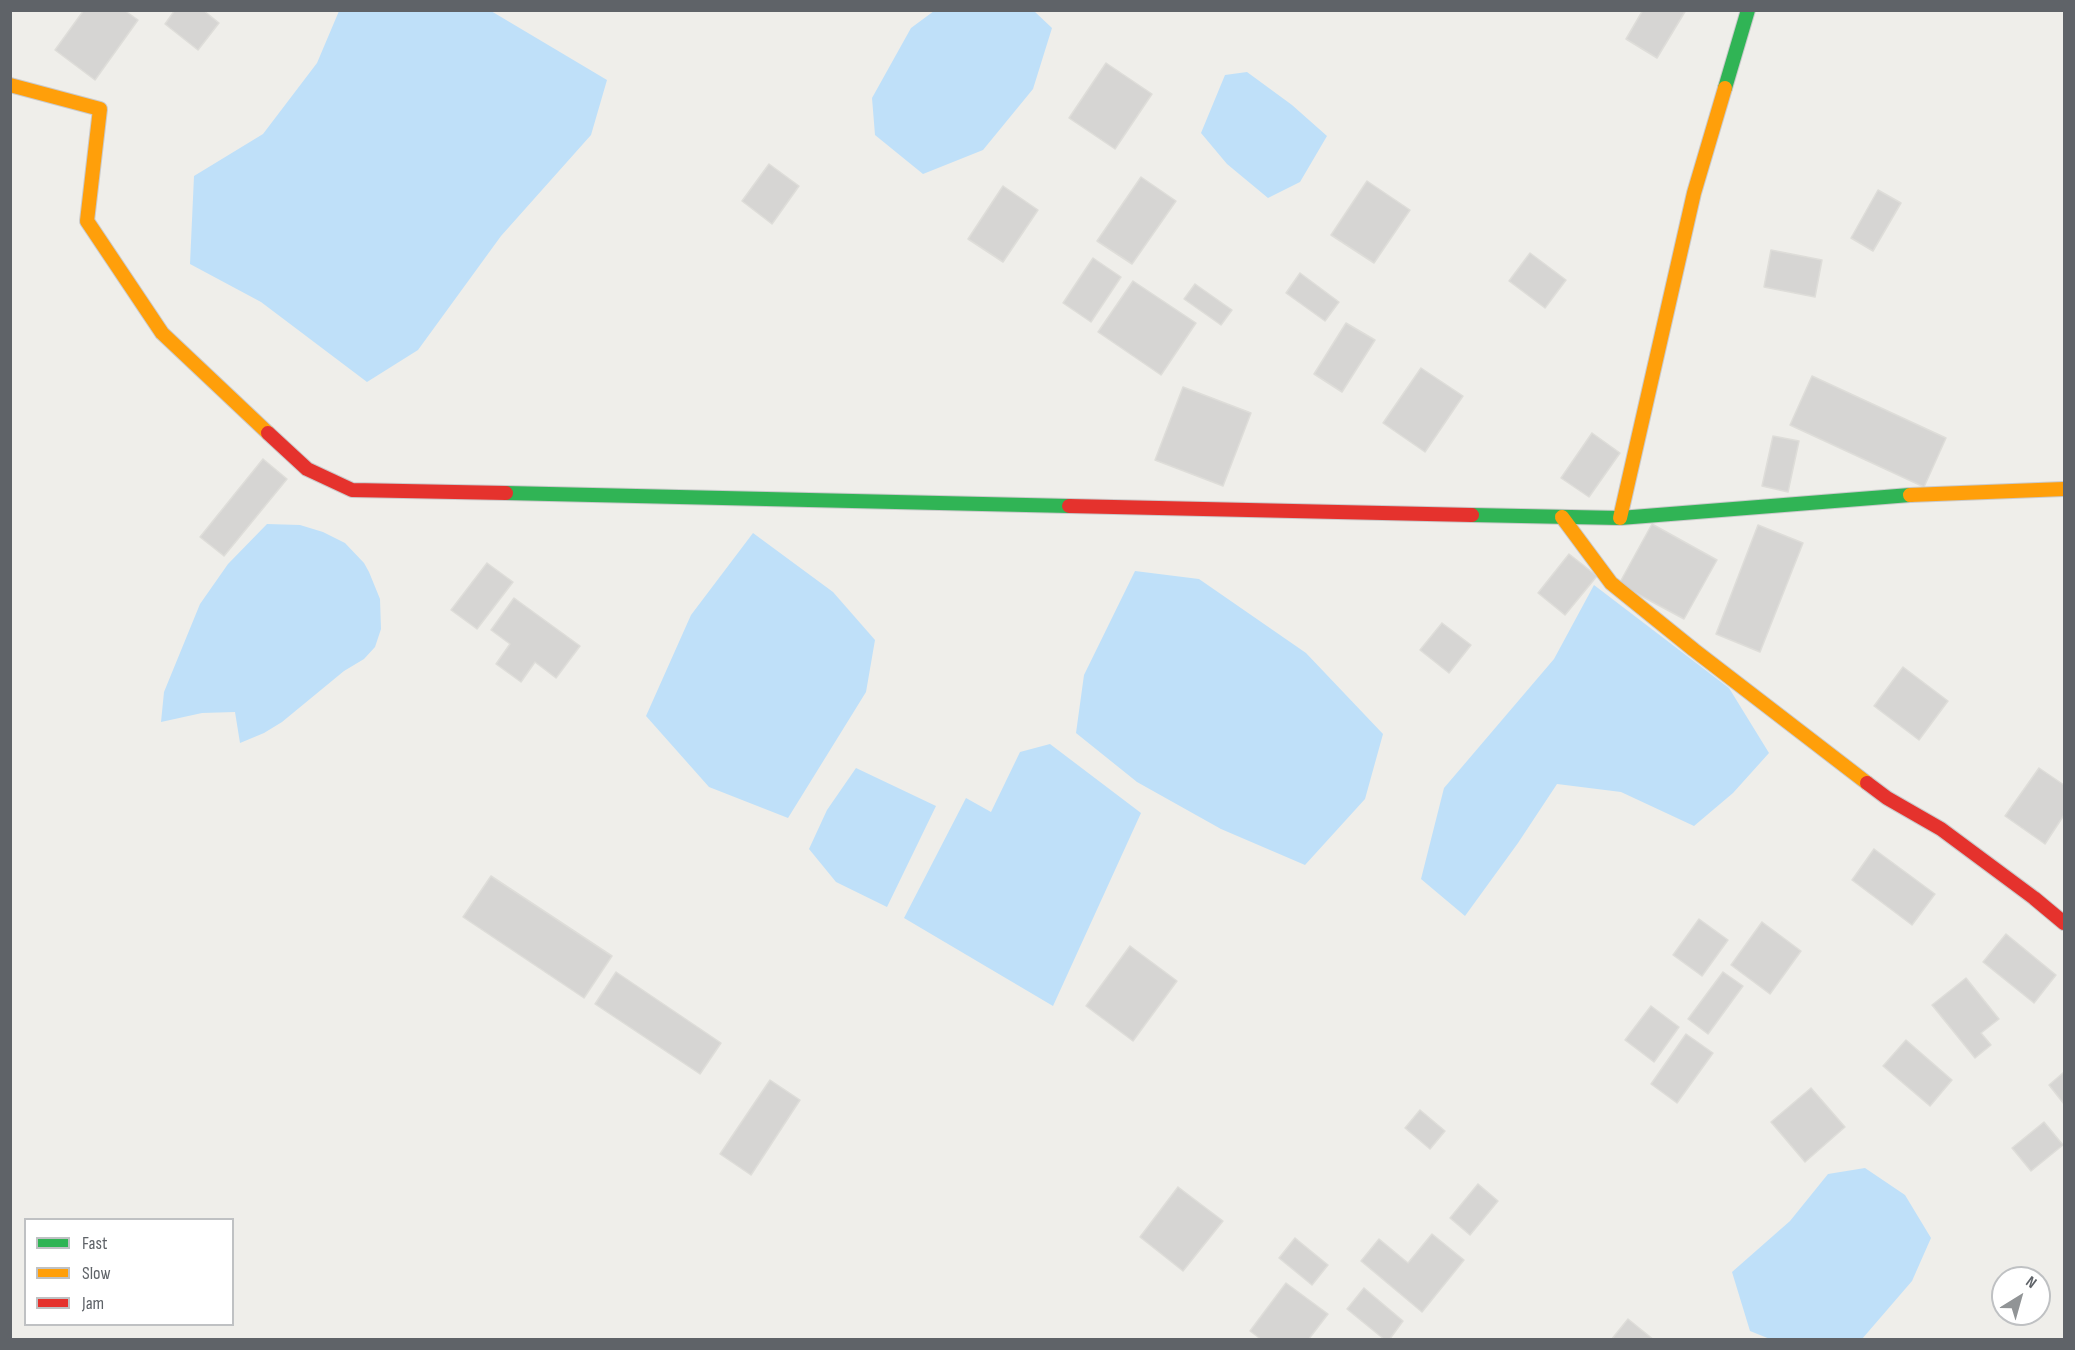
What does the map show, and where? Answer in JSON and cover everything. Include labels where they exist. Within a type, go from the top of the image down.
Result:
[{"type":"street","points":[[1620,518],[1695,193],[1748,10]]},
{"type":"street","points":[[10,85],[100,108],[87,221],[162,333],[308,469],[352,490],[1620,518],[1898,496],[2064,489]]},
{"type":"street","points":[[1562,517],[1611,584],[1887,798],[1941,829],[2064,923]]},
{"type":"water","points":[[339,11],[491,11],[607,80],[591,135],[501,236],[418,350],[367,382],[261,302],[190,264],[194,176],[263,134],[317,63]]},
{"type":"water","points":[[934,11],[1034,11],[1052,28],[1033,89],[983,150],[923,174],[875,135],[872,98],[911,28]]},
{"type":"water","points":[[1247,72],[1292,105],[1327,136],[1300,182],[1268,198],[1227,164],[1201,133],[1225,75]]},
{"type":"water","points":[[267,524],[300,525],[323,532],[345,543],[364,563],[380,599],[381,629],[375,647],[364,659],[344,671],[282,722],[240,743],[235,712],[202,713],[161,722],[164,692],[200,604],[228,564]]},
{"type":"water","points":[[753,533],[833,592],[875,640],[866,692],[788,818],[709,787],[646,716],[691,615]]},
{"type":"water","points":[[1135,571],[1199,579],[1306,653],[1383,734],[1365,799],[1305,865],[1221,829],[1137,782],[1076,733],[1084,675]]},
{"type":"water","points":[[1594,585],[1729,688],[1769,753],[1733,793],[1694,826],[1621,792],[1557,784],[1465,916],[1421,879],[1444,788],[1554,659]]},
{"type":"water","points":[[1050,744],[1141,813],[1053,1006],[904,918],[966,798],[991,812],[1020,752]]},
{"type":"water","points":[[856,768],[936,806],[887,907],[836,882],[809,849],[827,810]]},
{"type":"water","points":[[1865,1168],[1905,1195],[1931,1238],[1912,1281],[1862,1339],[1770,1339],[1750,1331],[1732,1272],[1790,1221],[1828,1174]]},
{"type":"building","points":[[84,10],[124,10],[138,20],[95,80],[55,50]]},
{"type":"building","points":[[175,10],[203,10],[219,23],[198,50],[165,24]]},
{"type":"building","points":[[1643,10],[1686,10],[1657,58],[1626,39]]},
{"type":"building","points":[[1106,63],[1152,94],[1115,149],[1069,118]]},
{"type":"building","points":[[769,164],[799,186],[772,224],[742,201]]},
{"type":"building","points":[[1141,177],[1176,201],[1132,264],[1097,241]]},
{"type":"building","points":[[1367,181],[1410,210],[1374,263],[1331,235]]},
{"type":"building","points":[[1003,186],[1038,210],[1003,262],[968,239]]},
{"type":"building","points":[[1878,190],[1901,203],[1873,251],[1851,238]]},
{"type":"building","points":[[1771,250],[1822,260],[1815,297],[1764,287]]},
{"type":"building","points":[[1530,253],[1566,280],[1545,308],[1509,281]]},
{"type":"building","points":[[1093,258],[1121,277],[1091,322],[1063,303]]},
{"type":"building","points":[[1300,273],[1339,302],[1325,321],[1286,293]]},
{"type":"building","points":[[1133,281],[1196,323],[1161,375],[1098,332]]},
{"type":"building","points":[[1195,284],[1232,310],[1221,325],[1184,299]]},
{"type":"building","points":[[1346,323],[1375,340],[1342,392],[1314,374]]},
{"type":"building","points":[[1421,368],[1463,396],[1425,452],[1383,423]]},
{"type":"building","points":[[1812,376],[1946,438],[1924,487],[1790,425]]},
{"type":"building","points":[[1183,387],[1251,413],[1223,486],[1155,460]]},
{"type":"building","points":[[1592,433],[1620,453],[1589,497],[1561,478]]},
{"type":"building","points":[[1773,436],[1799,441],[1788,492],[1762,486]]},
{"type":"building","points":[[263,459],[287,479],[224,556],[200,537]]},
{"type":"building","points":[[1652,524],[1717,560],[1684,619],[1619,584]]},
{"type":"building","points":[[1758,525],[1803,543],[1760,652],[1716,634]]},
{"type":"building","points":[[1569,554],[1597,576],[1565,615],[1538,593]]},
{"type":"building","points":[[487,563],[513,582],[477,629],[451,610]]},
{"type":"building","points":[[514,598],[580,646],[556,678],[535,662],[521,682],[496,664],[510,644],[491,630]]},
{"type":"building","points":[[1442,623],[1471,645],[1449,673],[1420,650]]},
{"type":"building","points":[[1903,667],[1948,701],[1919,740],[1874,706]]},
{"type":"building","points":[[2039,768],[2064,785],[2064,815],[2045,844],[2005,816]]},
{"type":"building","points":[[1874,849],[1935,894],[1912,925],[1852,880]]},
{"type":"building","points":[[491,876],[612,956],[584,998],[463,917]]},
{"type":"building","points":[[1699,919],[1728,940],[1702,976],[1673,955]]},
{"type":"building","points":[[1762,922],[1801,951],[1770,994],[1731,965]]},
{"type":"building","points":[[2006,934],[2056,975],[2034,1003],[1983,962]]},
{"type":"building","points":[[1130,946],[1177,981],[1133,1041],[1086,1006]]},
{"type":"building","points":[[616,972],[721,1043],[700,1074],[595,1004]]},
{"type":"building","points":[[1723,972],[1743,986],[1708,1034],[1688,1019]]},
{"type":"building","points":[[1966,978],[1999,1019],[1981,1033],[1991,1045],[1975,1058],[1932,1005]]},
{"type":"building","points":[[1651,1006],[1679,1027],[1654,1062],[1625,1040]]},
{"type":"building","points":[[1686,1034],[1713,1053],[1677,1103],[1651,1084]]},
{"type":"building","points":[[1906,1040],[1952,1080],[1930,1106],[1883,1066]]},
{"type":"building","points":[[2064,1072],[2064,1104],[2049,1085]]},
{"type":"building","points":[[770,1080],[800,1100],[751,1175],[720,1154]]},
{"type":"building","points":[[1811,1088],[1845,1127],[1805,1162],[1771,1122]]},
{"type":"building","points":[[1420,1110],[1445,1131],[1430,1149],[1405,1128]]},
{"type":"building","points":[[2044,1122],[2063,1145],[2031,1171],[2012,1148]]},
{"type":"building","points":[[1478,1184],[1498,1201],[1470,1235],[1450,1218]]},
{"type":"building","points":[[1178,1187],[1223,1221],[1183,1271],[1140,1237]]},
{"type":"building","points":[[1432,1234],[1464,1260],[1422,1312],[1361,1261],[1379,1239],[1408,1263]]},
{"type":"building","points":[[1295,1238],[1328,1265],[1312,1285],[1279,1258]]},
{"type":"building","points":[[1286,1283],[1328,1314],[1308,1340],[1262,1340],[1250,1331]]},
{"type":"building","points":[[1364,1288],[1403,1321],[1389,1340],[1385,1340],[1347,1309]]},
{"type":"building","points":[[1628,1319],[1654,1340],[1611,1340]]},
{"type":"traffic: fast","points":[[1725,88],[1748,10]]},
{"type":"traffic: fast","points":[[506,493],[1069,506]]},
{"type":"traffic: fast","points":[[1472,515],[1620,518],[1910,495]]},
{"type":"traffic: slow","points":[[10,85],[100,109],[87,221],[162,333],[268,433]]},
{"type":"traffic: slow","points":[[1620,518],[1694,193],[1725,88]]},
{"type":"traffic: slow","points":[[1910,495],[2064,489]]},
{"type":"traffic: slow","points":[[1562,517],[1611,583],[1867,783]]},
{"type":"traffic: jam","points":[[268,433],[307,469],[352,490],[506,493]]},
{"type":"traffic: jam","points":[[1069,506],[1472,515]]},
{"type":"traffic: jam","points":[[1867,783],[1887,798],[1941,829],[2064,923]]}]
